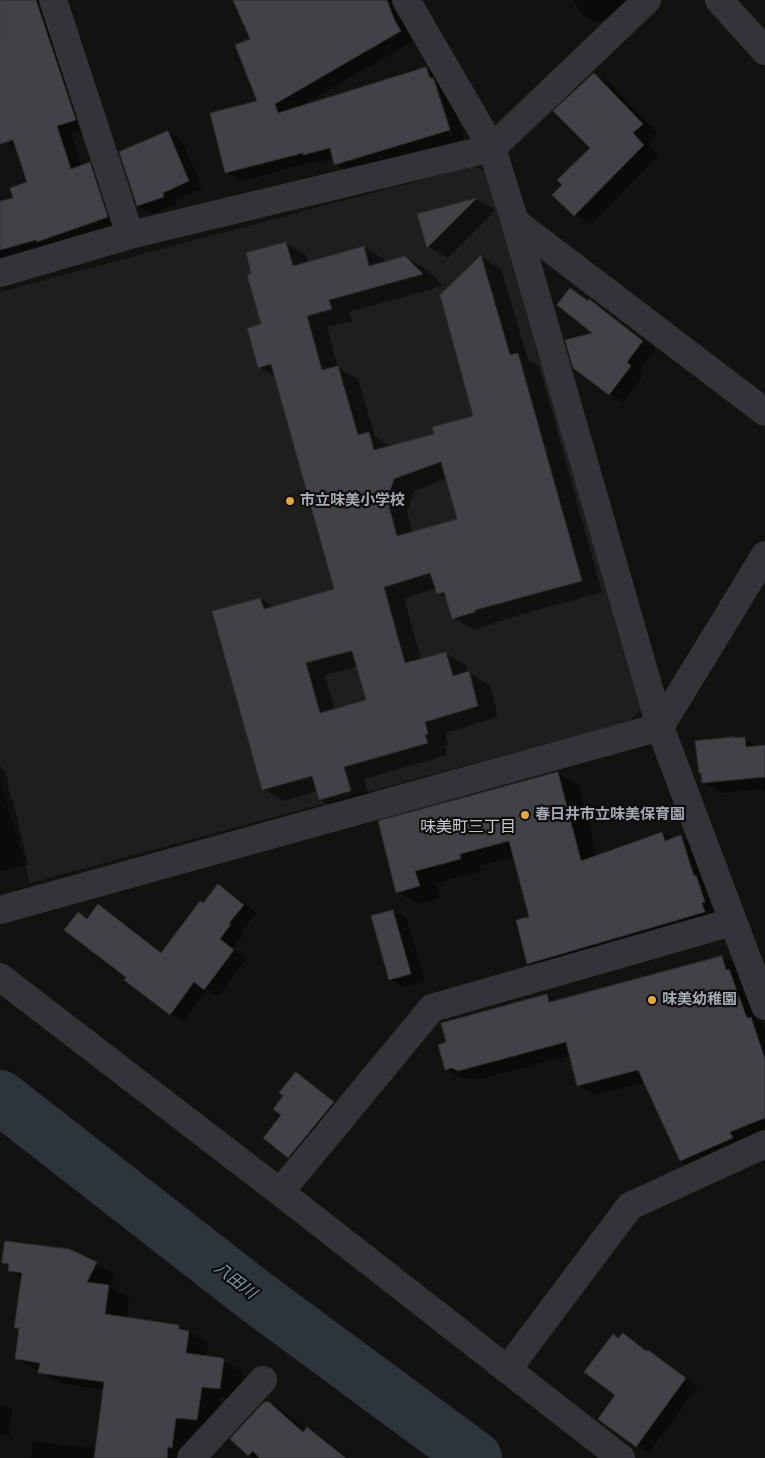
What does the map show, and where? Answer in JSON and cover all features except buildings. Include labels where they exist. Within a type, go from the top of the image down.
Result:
[{"type":"street","points":[[53,0],[130,235]]},
{"type":"street","points":[[406,0],[492,148],[660,727],[765,1006]]},
{"type":"street","points":[[0,273],[130,235],[492,148],[646,0]]},
{"type":"street","points":[[719,0],[765,51]]},
{"type":"street","points":[[515,222],[765,412]]},
{"type":"street","points":[[0,910],[660,727],[765,555]]},
{"type":"street","points":[[280,1192],[432,1008],[732,922]]},
{"type":"street","points":[[0,977],[622,1458]]},
{"type":"street","points":[[507,1370],[630,1206],[765,1144]]},
{"type":"street","points":[[191,1458],[263,1380]]},
{"type":"shaded area","name":"市立味美小学校","points":[[474,166],[487,173],[640,709],[630,721],[30,883],[0,779],[0,292]]},
{"type":"waterway","name":"八田川","points":[[0,1097],[254,1295],[475,1458]]},
{"type":"place","name":"市立味美小学校","points":[[290,501]]},
{"type":"place","name":"春日井市立味美保育園","points":[[525,815]]},
{"type":"place","name":"味美幼稚園","points":[[652,1000]]},
{"type":"district","name":"味美町三丁目","points":[[468,827]]}]
